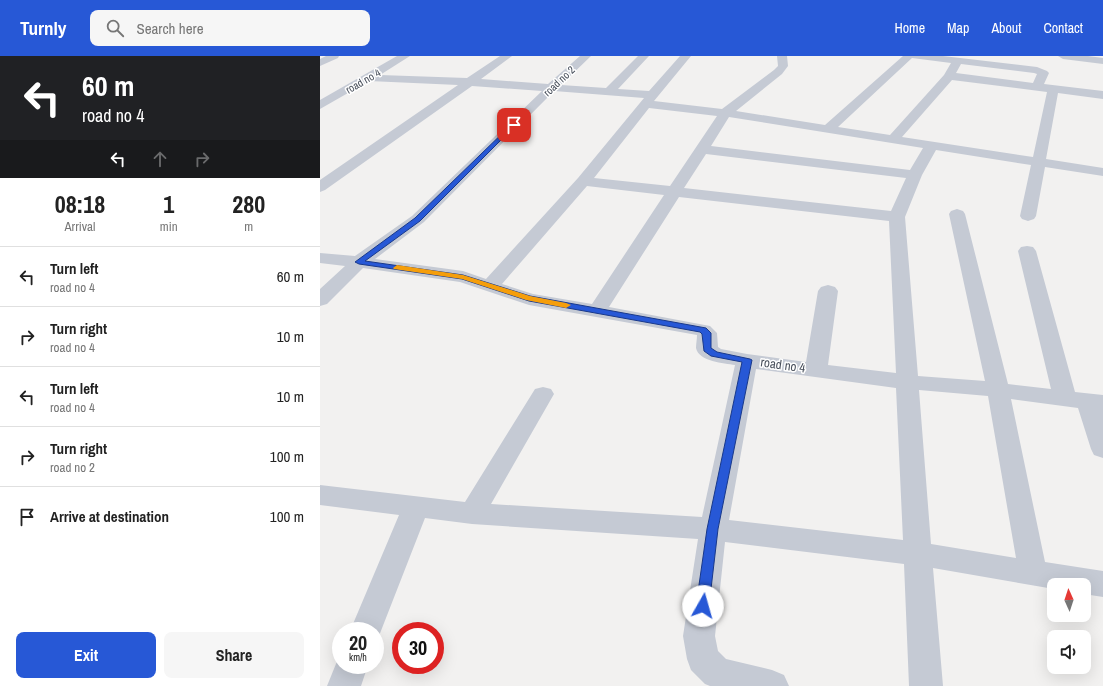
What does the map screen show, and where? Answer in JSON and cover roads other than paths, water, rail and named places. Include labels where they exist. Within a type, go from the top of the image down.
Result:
[{"type":"street","points":[[320,63],[334,56]]},
{"type":"street","name":"road no 4","points":[[320,105],[406,56]]},
{"type":"street","points":[[320,187],[507,56]]},
{"type":"street","name":"road no 2","points":[[320,300],[359,262],[418,219],[552,87],[586,56]]},
{"type":"street","points":[[608,92],[644,56]]},
{"type":"street","points":[[490,286],[583,181],[686,56]]},
{"type":"street","points":[[597,311],[725,113],[778,72],[783,66],[782,56]]},
{"type":"street","points":[[828,129],[909,56]]},
{"type":"street","points":[[915,56],[1037,70],[1043,73],[1037,87]]},
{"type":"street","points":[[1027,69],[1035,56]]},
{"type":"street","points":[[1063,56],[1103,61]]},
{"type":"street","points":[[893,139],[949,76],[957,61]]},
{"type":"street","points":[[949,76],[1103,95]]},
{"type":"street","points":[[368,78],[470,82],[608,92],[725,113],[1103,172]]},
{"type":"street","points":[[326,89],[345,91]]},
{"type":"street","points":[[1028,216],[1053,89]]},
{"type":"street","points":[[926,686],[897,217],[915,175],[931,146]]},
{"type":"street","points":[[702,149],[915,175]]},
{"type":"street","points":[[583,181],[674,190],[897,217]]},
{"type":"street","points":[[957,214],[998,390],[1033,573]]},
{"type":"street","points":[[1027,251],[1103,449]]},
{"type":"street","name":"road no 4","points":[[320,258],[463,277],[529,299],[703,330],[707,333],[707,349],[714,354],[816,370],[908,382],[998,390],[1085,401]]},
{"type":"street","points":[[816,370],[828,291]]},
{"type":"street","points":[[747,360],[713,529],[699,636],[703,659],[717,673],[772,686]]},
{"type":"street","points":[[472,513],[543,394]]},
{"type":"street","points":[[322,498],[416,506],[472,513],[713,529],[918,554],[1103,584]]},
{"type":"street","points":[[370,622],[416,506]]},
{"type":"street","points":[[344,686],[349,674]]}]
